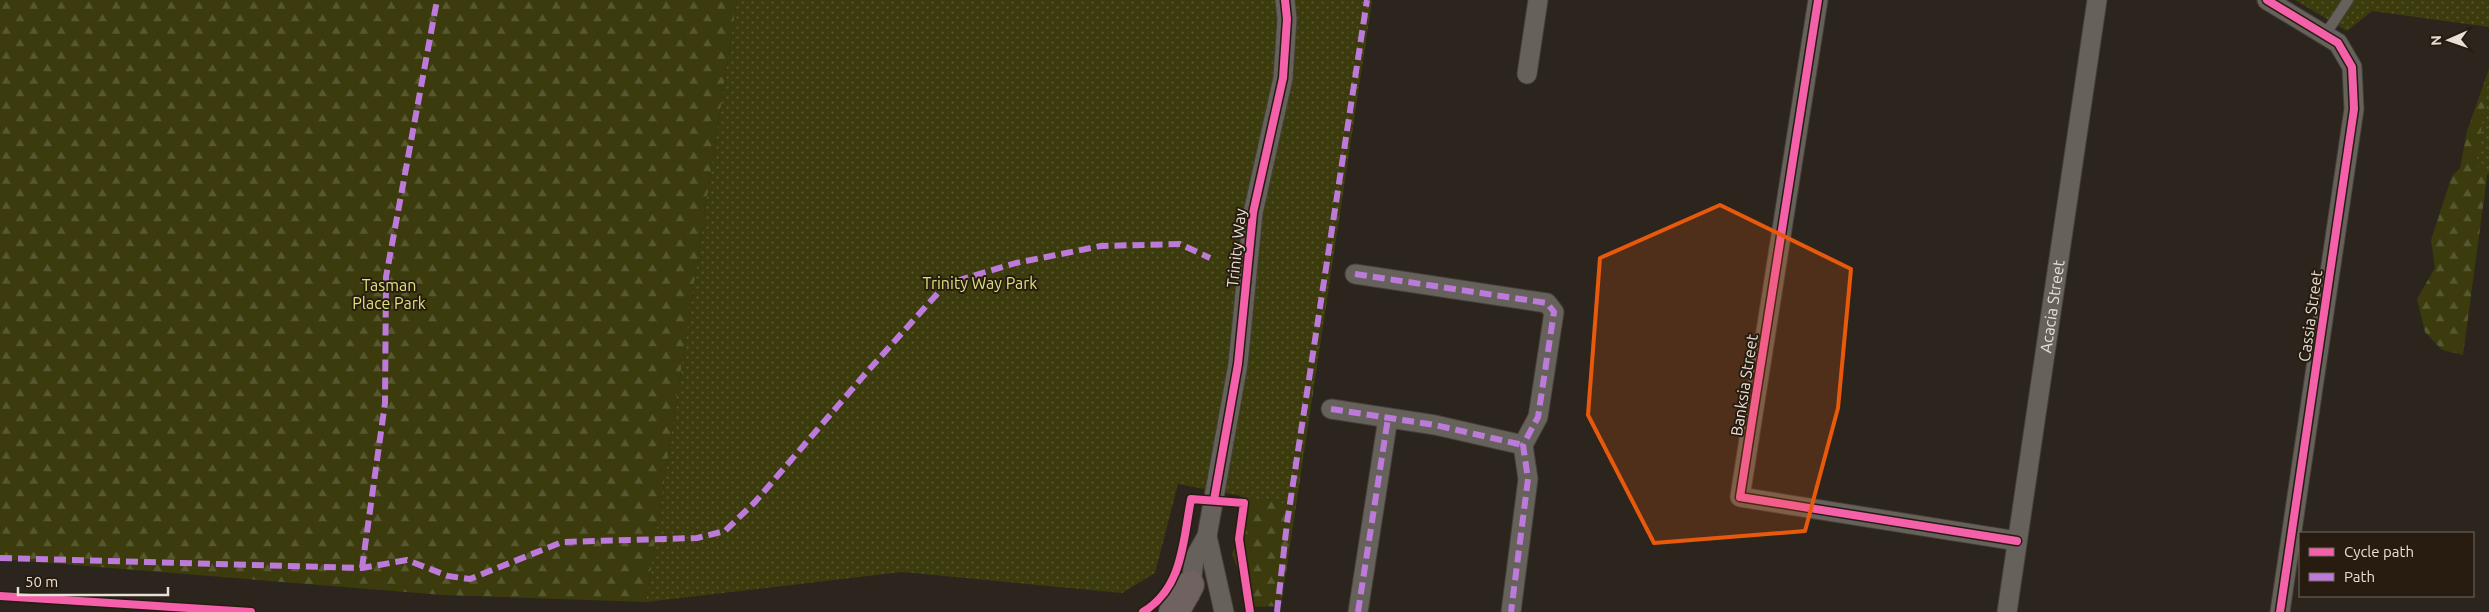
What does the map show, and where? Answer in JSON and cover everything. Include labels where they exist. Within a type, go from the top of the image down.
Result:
[{"type":"highway","points":[[1173,612],[1190,585]]},
{"type":"street","name":"Trinity Way","points":[[1190,612],[1190,585],[1194,559],[1207,536],[1238,364],[1252,214],[1283,78],[1287,19],[1285,0]]},
{"type":"street","points":[[1527,74],[1538,0]]},
{"type":"street","name":"Banksia Street","points":[[1818,0],[1740,497],[2017,541]]},
{"type":"street","name":"Acacia Street","points":[[2007,612],[2097,0]]},
{"type":"street","name":"Cassia Street","points":[[2267,0],[2338,43],[2352,67],[2354,109],[2280,612]]},
{"type":"street","points":[[1355,274],[1546,303],[1554,312],[1538,417],[1523,445],[1528,479],[1511,612]]},
{"type":"street","points":[[1331,409],[1388,418],[1523,445]]},
{"type":"street","points":[[1358,612],[1388,418]]},
{"type":"street","name":"Trinity Way","points":[[1207,536],[1224,612]]},
{"type":"lane","points":[[2325,35],[2348,0]]},
{"type":"highlighted area","points":[[1720,205],[1851,269],[1838,408],[1805,531],[1654,543],[1588,415],[1600,258]]},
{"type":"green space","name":"Tasman Place Park","points":[[0,0],[737,0],[646,602],[443,595],[0,559]]},
{"type":"green space","name":"Trinity Way Park","points":[[737,0],[1372,0],[1295,506],[1178,484],[1155,573],[1122,593],[902,572],[646,602]]},
{"type":"green space","points":[[1372,0],[1281,606],[1253,607],[1243,602],[1242,580],[1232,554],[1243,529],[1245,516],[1238,489]]},
{"type":"green space","points":[[2295,0],[2489,0],[2489,27],[2372,11],[2347,31]]},
{"type":"green space","points":[[2489,69],[2489,162],[2463,355],[2442,350],[2425,332],[2417,299],[2435,268],[2431,240],[2452,176],[2460,168],[2467,131]]},
{"type":"green space","points":[[2489,75],[2489,174],[2476,166]]},
{"type":"marked path","points":[[362,568],[385,403],[386,277],[437,0]]},
{"type":"marked path","points":[[1277,612],[1287,523],[1367,0]]},
{"type":"marked path","points":[[0,558],[362,568],[407,560],[448,576],[470,579],[562,542],[697,538],[725,531],[755,502],[866,373],[946,284],[1016,263],[1101,246],[1180,244],[1210,258]]},
{"type":"marked path","points":[[1355,274],[1547,303],[1554,312],[1538,417],[1523,445],[1528,479],[1511,612]]},
{"type":"marked path","points":[[1331,409],[1435,425],[1523,445]]},
{"type":"marked path","points":[[1358,612],[1388,418]]},
{"type":"cycle path","points":[[1214,500],[1238,364],[1253,213],[1283,78],[1287,19],[1285,0]]},
{"type":"cycle path","points":[[1818,0],[1740,497],[2017,541]]},
{"type":"cycle path","points":[[2267,0],[2338,43],[2352,67],[2354,109],[2280,612]]},
{"type":"cycle path","points":[[1143,612],[1156,602],[1174,577],[1183,547],[1191,499],[1244,503],[1239,539],[1250,612]]},
{"type":"cycle path","points":[[0,596],[251,612]]}]
